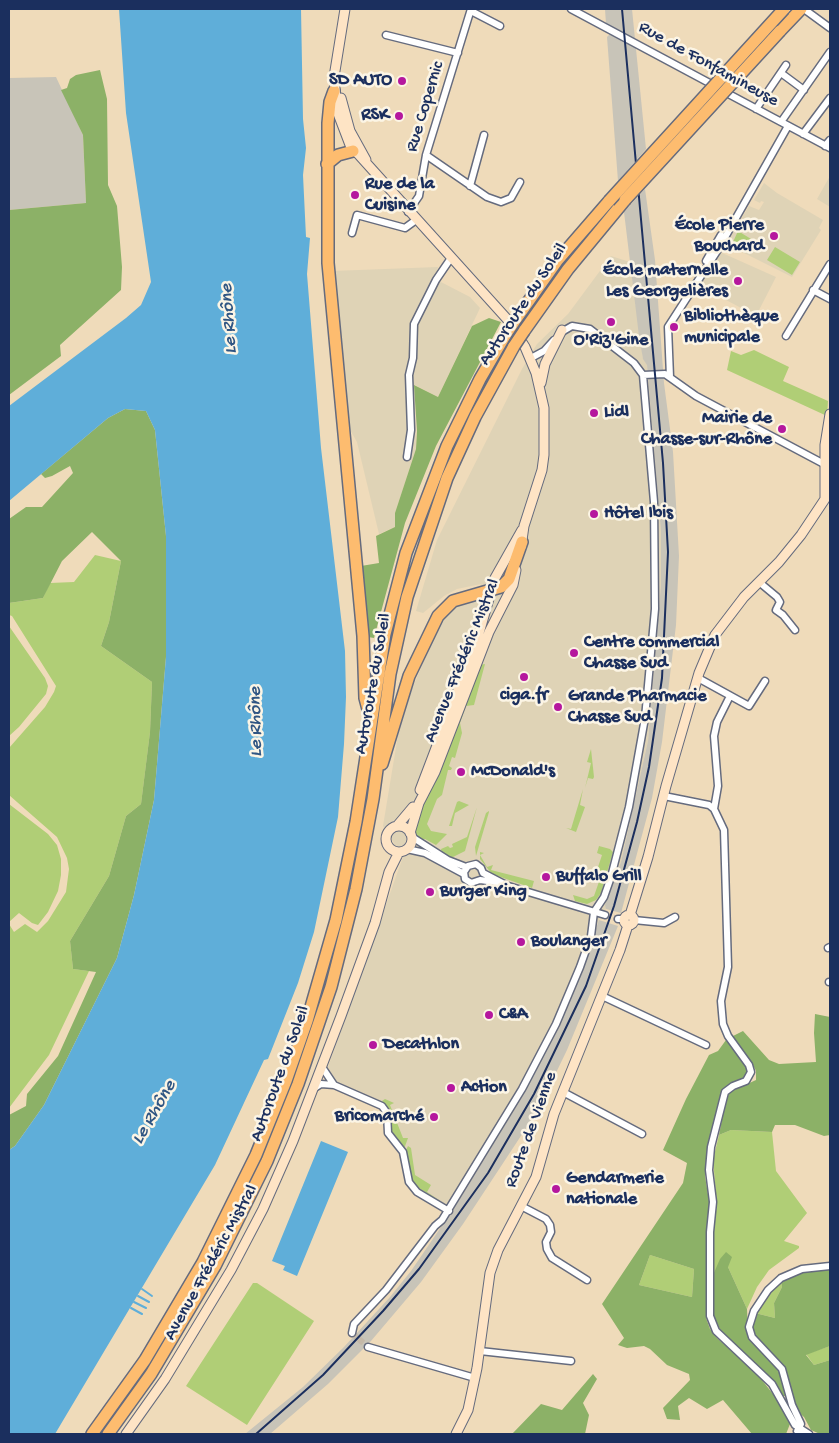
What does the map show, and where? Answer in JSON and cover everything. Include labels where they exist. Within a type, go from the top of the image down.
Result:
[{"type":"highway","name":"Autoroute du Soleil","points":[[92,1434],[145,1360],[203,1262],[236,1198],[280,1098],[310,1013],[336,920],[356,822],[370,718],[385,634],[395,592],[421,510],[463,412],[506,334],[558,261],[609,201],[784,9]]},
{"type":"highway","name":"Autoroute du Soleil","points":[[108,1434],[151,1374],[195,1302],[235,1229],[279,1134],[318,1028],[340,955],[358,882],[396,646],[419,557],[459,451],[491,386],[514,346],[568,269],[625,200],[802,9]]},
{"type":"highway","points":[[334,91],[330,104],[327,164],[329,278],[363,636],[365,698],[370,718]]},
{"type":"highway","points":[[327,164],[338,155],[353,151]]},
{"type":"highway","points":[[375,784],[387,752],[404,687],[433,624],[447,605],[475,595],[490,595],[501,587],[509,579],[522,542]]},
{"type":"main road","name":"Avenue Frédéric Mistral","points":[[345,9],[334,64],[334,91],[341,125],[353,151],[507,319],[531,358],[541,391],[545,418],[542,470],[524,526],[513,585],[489,632],[435,772],[412,821],[411,835]]},
{"type":"main road","name":"Avenue Frédéric Mistral","points":[[337,51],[338,84],[343,109],[350,131],[370,168]]},
{"type":"main road","points":[[541,391],[542,370],[562,330]]},
{"type":"main road","points":[[828,497],[824,464],[830,414]]},
{"type":"main road","name":"Route de Vienne","points":[[456,1434],[468,1410],[475,1378],[490,1273],[498,1250],[536,1177],[563,1092],[602,996],[648,857],[666,786],[698,678],[715,635],[730,614],[801,535],[828,497]]},
{"type":"main road","name":"Avenue Frédéric Mistral","points":[[397,826],[410,812],[419,793],[477,640],[495,578],[524,526]]},
{"type":"main road","points":[[495,578],[504,582],[509,579]]},
{"type":"main road","points":[[397,826],[406,828],[411,835],[412,842],[403,850],[389,848],[386,836],[389,830],[397,826]]},
{"type":"main road","name":"Avenue Frédéric Mistral","points":[[126,1434],[165,1379],[231,1270],[278,1176],[322,1067],[375,923],[389,872],[389,848]]},
{"type":"main road","name":"Avenue Frédéric Mistral","points":[[389,872],[403,850]]},
{"type":"street","name":"Rue de Fonfamineuse","points":[[571,9],[828,147]]},
{"type":"street","points":[[802,9],[830,28]]},
{"type":"street","points":[[471,10],[500,26]]},
{"type":"street","name":"Rue Copernic","points":[[408,212],[419,196],[426,155],[471,10]]},
{"type":"street","points":[[386,35],[458,52]]},
{"type":"street","points":[[781,122],[830,52]]},
{"type":"street","points":[[756,109],[786,65]]},
{"type":"street","points":[[780,73],[804,90]]},
{"type":"street","points":[[803,134],[830,98]]},
{"type":"street","points":[[670,377],[668,327],[698,277],[719,248],[731,222],[788,126]]},
{"type":"street","points":[[470,186],[484,135]]},
{"type":"street","points":[[828,147],[830,140]]},
{"type":"street","points":[[426,155],[487,198],[501,202],[511,198],[520,182]]},
{"type":"street","points":[[352,233],[357,215],[405,228],[416,220]]},
{"type":"street","points":[[407,457],[411,430],[409,375],[413,358],[414,324],[436,280],[450,258]]},
{"type":"street","points":[[786,336],[830,264]]},
{"type":"street","points":[[813,290],[830,299]]},
{"type":"street","points":[[352,1333],[354,1324],[386,1290],[448,1211],[517,1097],[556,1024],[591,936],[594,912],[604,897],[611,877],[629,807],[644,725],[654,635],[656,574],[654,502],[643,375],[634,363],[590,329],[580,326],[562,330],[544,351],[531,358]]},
{"type":"street","points":[[643,375],[665,374],[709,404],[824,464]]},
{"type":"street","points":[[759,582],[777,597],[780,602],[776,610],[784,615],[795,630]]},
{"type":"street","points":[[698,678],[749,706],[765,681]]},
{"type":"street","points":[[730,696],[717,722],[714,736],[718,786],[714,809],[724,830],[725,843],[728,967],[721,1001],[723,1024],[728,1036],[749,1065],[751,1072],[746,1081],[733,1086],[725,1092],[711,1147],[709,1170],[713,1202],[710,1232],[708,1309],[716,1331],[772,1384],[799,1431],[809,1434]]},
{"type":"street","points":[[664,796],[700,802],[714,809]]},
{"type":"street","points":[[411,835],[432,854],[465,871]]},
{"type":"street","points":[[403,850],[432,854]]},
{"type":"street","points":[[465,871],[476,864],[481,868],[482,877]]},
{"type":"street","points":[[465,871],[465,879],[471,883],[482,877],[605,915]]},
{"type":"street","points":[[627,920],[664,923],[675,917]]},
{"type":"street","points":[[602,996],[706,1045]]},
{"type":"street","points":[[322,1067],[334,1085]]},
{"type":"street","points":[[313,1089],[321,1084],[334,1085],[385,1109],[388,1133],[403,1152],[409,1182],[417,1192],[448,1211]]},
{"type":"street","points":[[563,1092],[642,1134]]},
{"type":"street","points":[[521,1206],[546,1219],[550,1225],[551,1232],[546,1242],[547,1249],[552,1258],[588,1280]]},
{"type":"street","points":[[799,1431],[801,1424],[792,1405],[782,1370],[752,1337],[749,1327],[754,1310],[768,1290],[781,1278],[802,1269],[830,1266]]},
{"type":"street","points":[[368,1347],[475,1378]]},
{"type":"street","points":[[480,1351],[571,1361]]},
{"type":"shaded area","points":[[605,9],[632,9],[646,149],[618,181],[607,37],[611,33],[606,24]]},
{"type":"shaded area","points":[[56,77],[83,135],[86,203],[9,210],[9,78]]},
{"type":"shaded area","points":[[830,176],[830,207],[817,199]]},
{"type":"shaded area","name":"École Pierre Bouchard","points":[[764,183],[777,193],[823,220],[819,228],[821,230],[792,277],[726,244],[749,206],[759,210],[764,202],[761,201],[760,203],[754,200]]},
{"type":"shaded area","points":[[645,189],[655,260],[664,383],[673,452],[679,556],[676,625],[662,742],[652,798],[621,913],[606,909],[605,905],[621,862],[648,741],[661,584],[661,532],[647,365],[643,359],[639,336],[624,212]]},
{"type":"shaded area","name":"École maternelle Les Georgelières","points":[[720,252],[776,277],[756,316],[700,286]]},
{"type":"shaded area","points":[[611,256],[630,262],[643,358],[647,364],[656,464],[661,532],[661,584],[648,741],[621,862],[606,909],[599,920],[573,993],[524,1094],[454,1208],[441,1203],[416,1188],[408,1169],[404,1147],[390,1126],[391,1115],[388,1107],[383,1102],[336,1081],[328,1067],[403,857],[383,826],[398,735],[412,689],[441,621],[452,609],[471,601],[481,584],[457,589],[444,596],[423,613],[416,611],[437,540],[522,369],[537,344],[568,314]]},
{"type":"shaded area","points":[[438,267],[435,276],[439,281],[470,297],[480,308],[438,397],[415,385],[416,449],[395,513],[395,527],[379,534],[357,442],[349,428],[332,271]]},
{"type":"shaded area","points":[[599,920],[618,926],[567,1050],[538,1110],[463,1224],[421,1282],[371,1341],[328,1384],[270,1434],[245,1434],[303,1387],[344,1347],[411,1271],[454,1208],[524,1094],[573,993]]},
{"type":"green space","points":[[100,70],[107,99],[108,185],[117,206],[122,267],[121,290],[60,345],[61,356],[9,395],[9,210],[86,203],[83,135],[61,90],[67,88],[70,79],[76,75]]},
{"type":"green space","points":[[738,231],[756,242],[750,252],[733,242]]},
{"type":"green space","points":[[775,247],[800,262],[792,275],[767,260]]},
{"type":"green space","points":[[489,318],[501,322],[436,446],[405,523],[374,638],[368,637],[361,566],[379,563],[376,536],[395,527],[395,513],[416,449],[417,431],[414,385],[438,397],[472,326]]},
{"type":"green space","points":[[754,350],[789,367],[783,381],[828,401],[827,416],[727,370],[731,351],[741,355]]},
{"type":"green space","points":[[125,409],[146,411],[155,430],[166,536],[166,657],[154,800],[134,895],[117,958],[44,1105],[15,1146],[9,1150],[9,1115],[26,1106],[27,1094],[58,1056],[96,972],[73,969],[70,941],[109,876],[126,816],[141,804],[150,732],[152,682],[101,646],[109,622],[121,561],[92,532],[62,561],[43,598],[9,603],[9,519],[26,507],[42,507],[73,473],[70,466],[45,478],[41,474],[108,418]]},
{"type":"green space","points":[[95,555],[121,561],[109,622],[101,646],[152,682],[150,732],[141,804],[126,816],[109,876],[70,941],[73,969],[89,971],[49,1055],[9,1108],[9,924],[14,932],[25,924],[37,932],[48,921],[66,892],[69,869],[67,858],[57,837],[9,795],[9,748],[45,707],[56,686],[12,616],[9,615],[9,603],[43,598],[50,583],[74,582]]},
{"type":"green space","points":[[9,626],[45,678],[48,686],[46,694],[19,727],[9,736]]},
{"type":"green space","points":[[485,664],[474,705],[466,706],[460,723],[462,733],[455,758],[452,757],[449,766],[452,768],[448,770],[442,795],[437,799],[427,824],[431,831],[447,834],[436,845],[425,839],[420,840],[415,832],[415,823],[480,665]]},
{"type":"green space","points":[[591,749],[594,777],[593,779],[588,778],[585,788],[591,763],[587,762]]},
{"type":"green space","points":[[583,789],[580,805],[585,807],[576,832],[566,828],[571,829]]},
{"type":"green space","points":[[457,802],[469,805],[455,813],[452,826],[449,826]]},
{"type":"green space","points":[[9,804],[48,834],[57,845],[61,859],[58,891],[48,912],[38,925],[32,923],[19,913],[9,922]]},
{"type":"green space","points":[[477,807],[465,851],[451,858],[442,853],[441,849],[448,846],[450,848],[453,847],[452,844],[467,837]]},
{"type":"green space","points":[[489,811],[476,856],[475,847],[486,813]]},
{"type":"green space","points":[[599,846],[610,849],[613,852],[601,893],[596,900],[587,904],[575,901],[573,895],[587,899],[594,896],[602,873],[597,870],[602,855],[597,853]]},
{"type":"green space","points":[[480,855],[487,867],[493,865],[491,870],[534,881],[532,888],[492,874],[480,859]]},
{"type":"green space","points":[[815,1014],[830,1017],[830,1135],[824,1136],[795,1125],[775,1125],[772,1132],[731,1130],[719,1135],[726,1099],[730,1092],[756,1080],[756,1071],[752,1063],[731,1037],[743,1031],[769,1060],[779,1064],[816,1062]]},
{"type":"green space","points":[[726,1040],[749,1070],[746,1078],[727,1086],[722,1092],[706,1161],[705,1176],[710,1207],[706,1263],[706,1318],[710,1329],[717,1338],[758,1375],[780,1403],[790,1424],[786,1434],[752,1434],[723,1400],[707,1409],[689,1398],[678,1406],[680,1420],[667,1419],[663,1408],[690,1380],[689,1374],[667,1365],[650,1349],[644,1346],[627,1348],[618,1345],[624,1338],[602,1304],[683,1183],[687,1163],[663,1150],[686,1099],[709,1055],[718,1051]],"holes":[[[650,1255],[694,1269],[692,1297],[639,1285]]]},
{"type":"green space","points":[[385,1099],[394,1103],[390,1105],[403,1138],[408,1138],[404,1149],[390,1130],[390,1112],[382,1101]]},
{"type":"green space","points":[[731,1130],[772,1132],[776,1171],[807,1213],[784,1241],[799,1246],[799,1248],[769,1270],[757,1287],[747,1309],[728,1267],[713,1275],[713,1235],[717,1204],[713,1160],[719,1135]]},
{"type":"green space","points":[[408,1146],[411,1148],[415,1175],[431,1185],[427,1192],[442,1202],[412,1184],[405,1152]]},
{"type":"green space","points":[[726,1252],[732,1257],[728,1267],[747,1309],[748,1335],[781,1374],[786,1396],[783,1396],[774,1381],[721,1331],[713,1315],[713,1275],[720,1259]]},
{"type":"green space","points":[[650,1255],[694,1269],[692,1297],[639,1285]]},
{"type":"green space","points":[[830,1269],[830,1346],[806,1355],[814,1365],[830,1360],[830,1434],[820,1434],[811,1430],[804,1417],[798,1412],[787,1374],[756,1336],[752,1326],[755,1313],[775,1318],[774,1303],[782,1287],[781,1281],[794,1273]]},
{"type":"green space","points":[[781,1281],[782,1287],[774,1303],[775,1318],[755,1313],[772,1289]]},
{"type":"green space","points":[[253,1283],[257,1283],[314,1321],[247,1425],[186,1386]]},
{"type":"green space","points":[[830,1346],[830,1360],[814,1365],[806,1354]]},
{"type":"green space","points":[[593,1374],[597,1379],[583,1403],[589,1415],[585,1434],[512,1434],[541,1404],[562,1410]]},
{"type":"water","name":"Le Rhône","points":[[119,9],[301,9],[303,119],[306,148],[303,175],[306,237],[310,238],[307,274],[321,448],[345,651],[344,744],[338,817],[314,932],[298,983],[268,1059],[264,1060],[215,1165],[55,1434],[9,1434],[9,1150],[15,1146],[44,1105],[117,958],[134,895],[154,800],[166,657],[166,536],[155,430],[146,411],[125,409],[108,418],[9,501],[9,406],[141,305],[151,282],[126,113]]},
{"type":"water","points":[[321,1141],[348,1152],[297,1276],[283,1270],[285,1266],[272,1261]]},
{"type":"waterway","points":[[142,1289],[152,1296]]},
{"type":"waterway","points":[[138,1296],[149,1302]]},
{"type":"waterway","points":[[134,1302],[146,1308]]},
{"type":"waterway","points":[[131,1308],[142,1314]]},
{"type":"tunnel","points":[[605,915],[618,919]]},
{"type":"tunnel","points":[[352,1333],[368,1347]]},
{"type":"railway","points":[[256,1434],[323,1375],[383,1311],[419,1269],[488,1173],[534,1094],[586,986],[614,906],[637,822],[649,767],[662,678],[668,552],[663,463],[622,9]]},
{"type":"place","name":"SD AUTO","points":[[402,81]]},
{"type":"place","name":"RSK","points":[[399,116]]},
{"type":"place","name":"Rue de la Cuisine","points":[[355,195]]},
{"type":"place","name":"École Pierre Bouchard","points":[[774,236]]},
{"type":"place","name":"École maternelle Les Georgelières","points":[[738,281]]},
{"type":"place","name":"O'Riz'Gine","points":[[611,322]]},
{"type":"place","name":"Bibliothèque municipale","points":[[674,327]]},
{"type":"place","name":"Lidl","points":[[594,413]]},
{"type":"place","name":"Mairie de Chasse-sur-Rhône","points":[[782,429]]},
{"type":"place","name":"Hôtel Ibis","points":[[594,514]]},
{"type":"place","name":"Centre commercial Chasse Sud","points":[[574,653]]},
{"type":"place","name":"ciga.fr","points":[[524,677]]},
{"type":"place","name":"Grande Pharmacie Chasse Sud","points":[[558,707]]},
{"type":"place","name":"McDonald's","points":[[461,772]]},
{"type":"place","name":"Buffalo Grill","points":[[546,877]]},
{"type":"place","name":"Burger King","points":[[430,892]]},
{"type":"place","name":"Boulanger","points":[[521,942]]},
{"type":"place","name":"C&A","points":[[489,1015]]},
{"type":"place","name":"Decathlon","points":[[373,1045]]},
{"type":"place","name":"Action","points":[[451,1088]]},
{"type":"place","name":"Bricomarché","points":[[434,1117]]},
{"type":"place","name":"Gendarmerie nationale","points":[[556,1189]]}]
